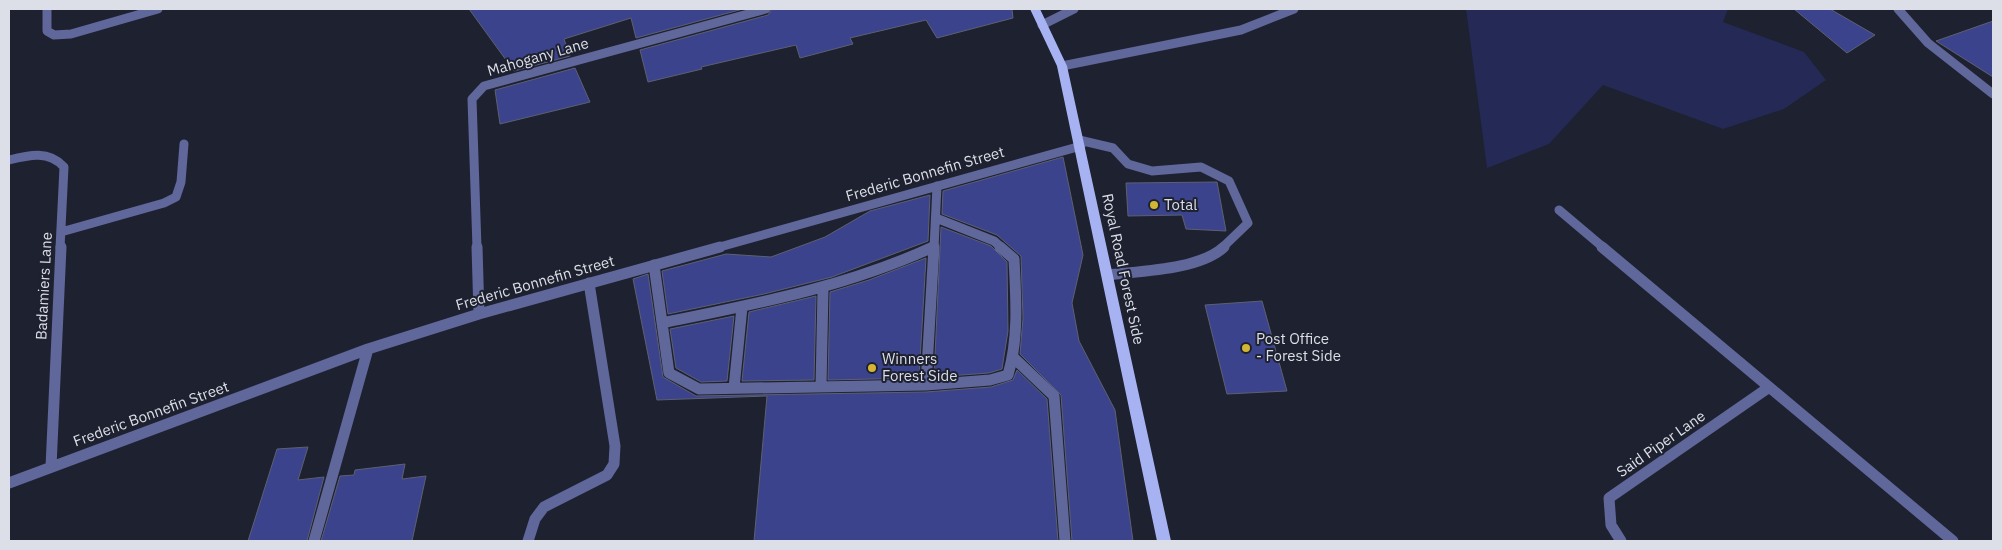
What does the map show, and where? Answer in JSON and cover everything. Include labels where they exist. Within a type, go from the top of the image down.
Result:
[{"type":"main road","name":"Royal Road Forest Side","points":[[1035,9],[1062,66],[1164,541]]},
{"type":"street","points":[[47,9],[47,31],[54,35],[71,34],[158,9]]},
{"type":"street","name":"Mahogany Lane","points":[[479,314],[472,99],[484,86],[766,9]]},
{"type":"street","points":[[1042,25],[1074,9]]},
{"type":"street","points":[[1062,66],[1241,30],[1294,9]]},
{"type":"street","points":[[1898,9],[1928,43],[1993,94]]},
{"type":"street","points":[[1080,143],[1113,148],[1128,164],[1152,170],[1201,167],[1228,182],[1248,223],[1214,256],[1173,267],[1108,275]]},
{"type":"street","name":"Frederic Bonnefin Street","points":[[9,483],[368,349],[479,314],[937,186],[1080,143]]},
{"type":"street","points":[[61,232],[164,203],[176,196],[181,182],[184,144]]},
{"type":"street","name":"Badamiers Lane","points":[[9,160],[34,155],[48,156],[59,160],[64,167],[50,467]]},
{"type":"street","points":[[926,385],[937,186]]},
{"type":"street","points":[[1559,210],[1768,388],[1952,541]]},
{"type":"street","points":[[654,265],[669,373],[699,389],[926,385],[990,380],[1008,375],[1014,358],[1016,298],[1014,259],[994,241],[936,218]]},
{"type":"street","points":[[662,323],[823,290],[912,258],[934,246]]},
{"type":"street","points":[[528,541],[536,519],[544,507],[607,475],[614,464],[615,446],[589,283]]},
{"type":"street","points":[[821,387],[823,290]]},
{"type":"street","points":[[734,388],[742,307]]},
{"type":"street","points":[[314,541],[368,349]]},
{"type":"street","points":[[1014,358],[1054,396],[1065,541]]},
{"type":"street","name":"Said Piper Lane","points":[[1621,541],[1611,525],[1609,498],[1768,388]]},
{"type":"shaded area","points":[[1466,9],[1728,9],[1723,22],[1804,52],[1826,80],[1784,109],[1723,129],[1603,85],[1549,144],[1487,168]]},
{"type":"building","points":[[469,9],[743,9],[636,38],[631,18],[564,39],[570,56],[514,71]]},
{"type":"building","points":[[772,9],[1012,9],[1013,18],[937,38],[926,20],[850,38],[853,44],[800,58],[796,45],[701,67],[702,69],[648,82],[640,50],[768,15]]},
{"type":"building","points":[[1794,9],[1830,9],[1875,35],[1847,53]]},
{"type":"building","points":[[1993,21],[1993,77],[1936,41]]},
{"type":"building","points":[[575,68],[590,102],[500,124],[495,90]]},
{"type":"building","points":[[1063,157],[1083,255],[1072,303],[1079,341],[1115,410],[1133,541],[1072,541],[1061,395],[1020,354],[1023,318],[1021,256],[997,235],[942,214],[943,191]]},
{"type":"building","points":[[1217,182],[1226,231],[1186,229],[1182,215],[1128,216],[1126,183]]},
{"type":"building","points":[[930,195],[928,241],[832,277],[764,294],[668,314],[662,271],[726,254],[771,257],[825,237],[870,211]]},
{"type":"building","points":[[941,227],[991,246],[1007,262],[1008,331],[1002,369],[989,373],[934,377]]},
{"type":"building","points":[[926,258],[919,378],[828,380],[830,292],[869,280]]},
{"type":"building","points":[[648,274],[663,377],[696,396],[926,392],[991,387],[1013,380],[1017,370],[1047,399],[1058,541],[754,541],[767,396],[657,400],[633,279]]},
{"type":"building","points":[[816,296],[814,380],[742,381],[749,312]]},
{"type":"building","name":"Post Office - Forest Side","points":[[1262,301],[1287,391],[1227,394],[1205,305]]},
{"type":"building","points":[[734,316],[727,381],[701,382],[676,368],[670,329]]},
{"type":"building","points":[[308,447],[298,480],[324,477],[307,541],[248,541],[277,449]]},
{"type":"building","points":[[405,464],[402,479],[426,476],[412,541],[321,541],[340,476],[354,475],[355,470]]},
{"type":"place","name":"Total","points":[[1154,205]]},
{"type":"place","name":"Post Office - Forest Side","points":[[1246,348]]},
{"type":"place","name":"Winners Forest Side","points":[[872,368]]}]
